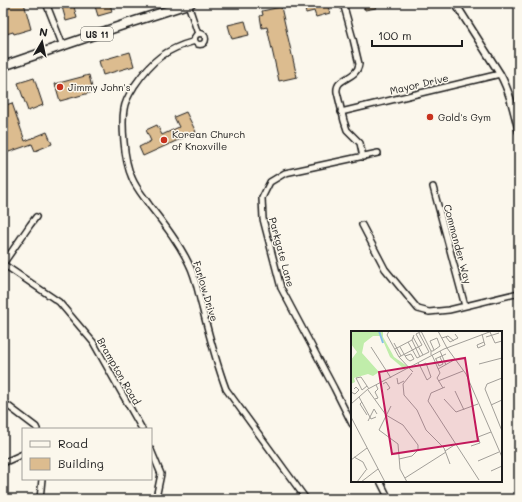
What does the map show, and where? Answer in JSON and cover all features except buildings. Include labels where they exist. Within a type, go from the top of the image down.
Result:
[{"type":"main road","name":"US 11","points":[[3,66],[190,4]]},
{"type":"street","points":[[46,3],[63,46]]},
{"type":"street","points":[[343,3],[359,67],[355,73],[338,84],[336,88],[341,112],[347,130],[360,143],[363,157]]},
{"type":"street","points":[[455,3],[500,74],[511,99],[519,132]]},
{"type":"street","name":"Farlow Drive","points":[[190,4],[198,34],[202,34],[205,41],[203,44],[199,45],[194,41],[181,45],[157,58],[143,74],[128,96],[124,110],[123,127],[127,164],[132,178],[139,190],[169,231],[190,265],[220,375],[226,389],[306,499]]},
{"type":"street","points":[[194,41],[195,36],[198,34]]},
{"type":"street","name":"Mayor Drive","points":[[341,112],[500,74]]},
{"type":"street","name":"Parkgate Lane","points":[[351,422],[280,288],[263,219],[262,198],[270,182],[285,173],[378,153]]},
{"type":"street","name":"Commander Way","points":[[433,187],[465,306]]},
{"type":"street","points":[[3,264],[36,217]]},
{"type":"street","points":[[362,225],[385,269],[418,309],[429,312],[449,310],[519,293]]},
{"type":"street","name":"Brampton Road","points":[[3,264],[58,302],[93,342],[141,428]]},
{"type":"street","points":[[3,402],[36,428]]},
{"type":"street","points":[[152,452],[161,474],[155,499]]},
{"type":"street","points":[[3,463],[22,454]]},
{"type":"street","points":[[40,499],[42,480]]},
{"type":"street","points":[[380,482],[389,499]]},
{"type":"place","name":"Jimmy John's","points":[[60,87]]},
{"type":"place","name":"Gold's Gym","points":[[430,117]]},
{"type":"place","name":"Korean Church of Knoxville","points":[[164,140]]}]
